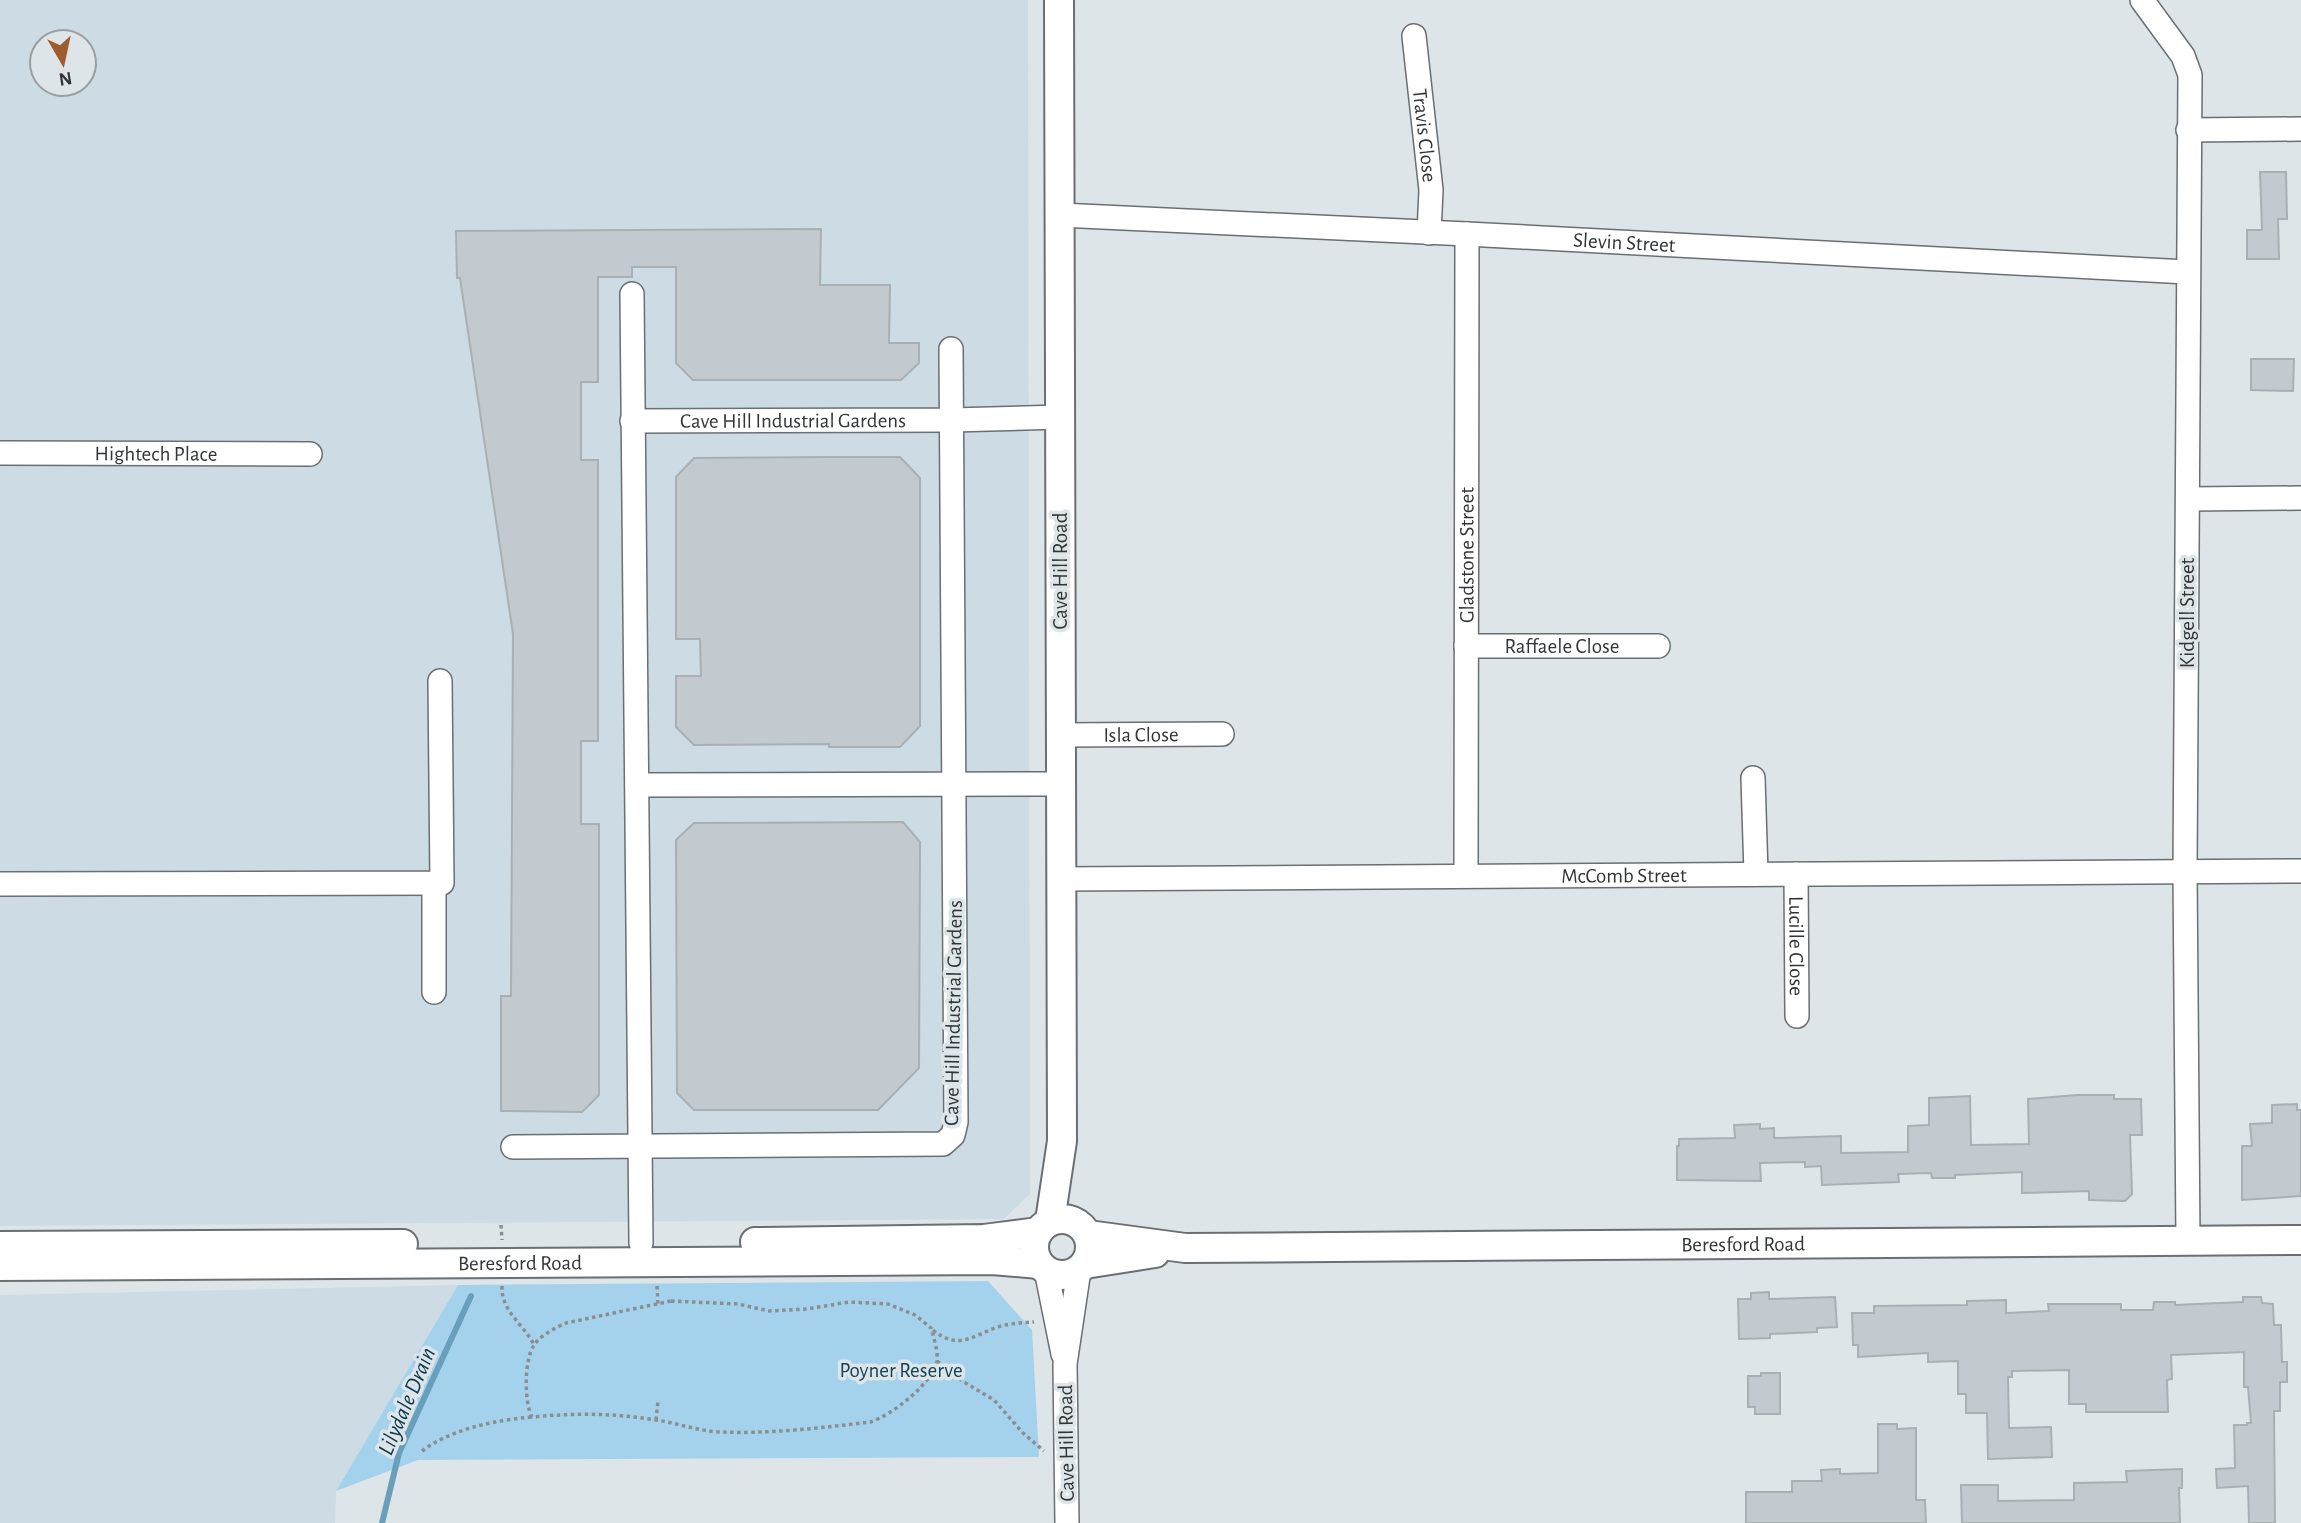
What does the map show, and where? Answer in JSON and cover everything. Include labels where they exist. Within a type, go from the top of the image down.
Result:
[{"type":"main road","name":"Cave Hill Road","points":[[1044,1227],[1062,1141],[1059,0]]},
{"type":"main road","name":"Cave Hill Road","points":[[1062,1141],[1085,1231]]},
{"type":"main road","points":[[1067,1219],[1085,1231],[1091,1250],[1082,1267],[1062,1275],[1042,1267],[1034,1248],[1044,1227],[1067,1219]]},
{"type":"main road","name":"Beresford Road","points":[[0,1246],[984,1239],[1044,1227]]},
{"type":"main road","name":"Beresford Road","points":[[1085,1231],[1185,1248]]},
{"type":"main road","name":"Beresford Road","points":[[1082,1267],[1185,1248],[2301,1240]]},
{"type":"main road","name":"Beresford Road","points":[[0,1266],[979,1260],[1042,1267]]},
{"type":"street","name":"Kidgell Street","points":[[2142,0],[2183,55],[2190,75],[2185,872],[2188,1240]]},
{"type":"street","name":"Travis Close","points":[[1414,36],[1431,190],[1429,233]]},
{"type":"street","points":[[2188,130],[2301,129]]},
{"type":"street","name":"Slevin Street","points":[[1060,215],[2187,272]]},
{"type":"street","name":"Gladstone Street","points":[[1466,875],[1467,234]]},
{"type":"street","points":[[632,294],[641,1243]]},
{"type":"street","name":"Cave Hill Industrial Gardens","points":[[513,1147],[943,1144],[953,1135],[956,1122],[951,349]]},
{"type":"street","name":"Cave Hill Industrial Gardens","points":[[632,421],[1060,417]]},
{"type":"street","name":"Hightech Place","points":[[0,453],[310,454]]},
{"type":"street","points":[[2188,499],[2301,498]]},
{"type":"street","name":"Raffaele Close","points":[[1466,646],[1658,646]]},
{"type":"street","points":[[0,884],[442,883],[440,681]]},
{"type":"street","name":"Isla Close","points":[[1060,735],[1222,734]]},
{"type":"street","points":[[1754,778],[1756,874]]},
{"type":"street","points":[[637,785],[1060,784]]},
{"type":"street","name":"McComb Street","points":[[1060,879],[2301,871]]},
{"type":"street","name":"Lucille Close","points":[[1796,874],[1797,1016]]},
{"type":"street","points":[[433,992],[434,883]]},
{"type":"street","name":"Cave Hill Road","points":[[1042,1267],[1065,1364]]},
{"type":"street","name":"Cave Hill Road","points":[[1067,1523],[1065,1364],[1082,1267]]},
{"type":"path","points":[[502,1285],[502,1293],[511,1317],[527,1331],[534,1345]]},
{"type":"path","points":[[532,1417],[526,1387],[528,1362],[534,1345],[551,1330],[566,1323],[671,1301],[738,1304],[769,1311],[807,1309],[849,1302],[888,1304],[915,1315],[942,1337],[958,1341],[977,1337],[1008,1324],[1039,1322],[1039,1309],[1053,1311]]},
{"type":"path","points":[[422,1451],[432,1444],[473,1428],[512,1419],[576,1413],[656,1420],[718,1432],[782,1430],[870,1422],[882,1419],[895,1410],[929,1377],[937,1361],[932,1328]]},
{"type":"path","points":[[937,1361],[959,1379],[994,1400],[1043,1451],[1066,1457]]},
{"type":"path","points":[[656,1420],[658,1401]]},
{"type":"shaded area","points":[[0,0],[1028,0],[1030,1194],[1004,1219],[0,1226]]},
{"type":"shaded area","points":[[458,1285],[336,1491],[335,1523],[0,1523],[0,1295]]},
{"type":"green space","name":"Poyner Reserve","points":[[988,1281],[1032,1330],[1039,1457],[418,1460],[336,1491],[458,1285]]},
{"type":"building","points":[[2260,172],[2286,172],[2287,219],[2278,219],[2279,259],[2247,259],[2247,230],[2262,230]]},
{"type":"building","points":[[821,229],[820,285],[890,285],[889,343],[919,343],[919,363],[901,380],[693,380],[676,363],[676,267],[632,267],[632,277],[598,277],[598,382],[581,382],[581,460],[598,460],[598,741],[581,741],[581,824],[599,824],[599,1095],[582,1112],[501,1111],[501,996],[511,996],[513,634],[460,278],[457,278],[456,231]]},
{"type":"building","points":[[2251,359],[2294,359],[2293,391],[2251,390]]},
{"type":"building","points":[[900,457],[920,478],[920,726],[900,747],[829,747],[829,744],[694,745],[676,727],[676,676],[701,676],[700,639],[676,639],[676,477],[694,458]]},
{"type":"building","points":[[903,822],[920,842],[919,1068],[878,1110],[694,1110],[677,1093],[676,840],[694,823]]},
{"type":"building","points":[[2114,1095],[2114,1099],[2141,1099],[2142,1135],[2130,1135],[2132,1194],[2125,1201],[2089,1200],[2089,1191],[2022,1193],[2022,1172],[1955,1175],[1955,1178],[1932,1178],[1931,1173],[1898,1174],[1899,1182],[1822,1185],[1821,1166],[1805,1167],[1805,1162],[1760,1163],[1761,1181],[1677,1180],[1679,1139],[1735,1138],[1734,1125],[1760,1124],[1760,1129],[1774,1128],[1774,1138],[1841,1136],[1841,1153],[1908,1152],[1908,1126],[1929,1125],[1929,1098],[1970,1096],[1971,1145],[2029,1144],[2028,1099]]},
{"type":"building","points":[[2297,1104],[2297,1110],[2301,1110],[2301,1196],[2242,1200],[2242,1146],[2252,1146],[2250,1124],[2272,1123],[2272,1105]]},
{"type":"building","points":[[1769,1292],[1769,1299],[1835,1297],[1837,1327],[1817,1328],[1817,1332],[1770,1334],[1770,1338],[1739,1339],[1738,1299],[1751,1299],[1751,1293]]},
{"type":"building","points":[[2243,1297],[2261,1297],[2262,1303],[2273,1304],[2274,1325],[2281,1325],[2282,1362],[2287,1362],[2287,1382],[2280,1382],[2280,1411],[2274,1411],[2275,1523],[2249,1523],[2248,1486],[2217,1488],[2216,1469],[2235,1468],[2234,1425],[2251,1423],[2248,1387],[2244,1387],[2244,1352],[2171,1355],[2172,1379],[2167,1380],[2168,1412],[2086,1412],[2086,1404],[2069,1404],[2069,1370],[2012,1371],[2012,1377],[2008,1377],[2009,1428],[2051,1427],[2052,1457],[1988,1459],[1987,1413],[1966,1413],[1966,1394],[1958,1394],[1958,1361],[1928,1362],[1928,1353],[1858,1357],[1858,1345],[1853,1345],[1852,1313],[1874,1313],[1874,1306],[1967,1305],[1967,1301],[2006,1300],[2006,1313],[2049,1311],[2048,1304],[2121,1304],[2121,1310],[2153,1310],[2154,1302],[2175,1302],[2175,1305],[2243,1302]]},
{"type":"building","points":[[1761,1373],[1780,1373],[1780,1414],[1755,1414],[1755,1407],[1748,1407],[1748,1376],[1761,1376]]},
{"type":"building","points":[[1878,1424],[1897,1424],[1897,1429],[1916,1428],[1916,1500],[1925,1500],[1926,1523],[1746,1523],[1746,1492],[1792,1492],[1792,1481],[1822,1481],[1821,1470],[1840,1469],[1840,1474],[1878,1473]]},
{"type":"building","points":[[2182,1469],[2182,1488],[2179,1488],[2180,1523],[1962,1523],[1961,1485],[1998,1485],[1998,1501],[2074,1500],[2074,1483],[2127,1482],[2126,1471]]},
{"type":"waterway","name":"Lilydale Drain","points":[[382,1523],[399,1453],[471,1296]]}]
